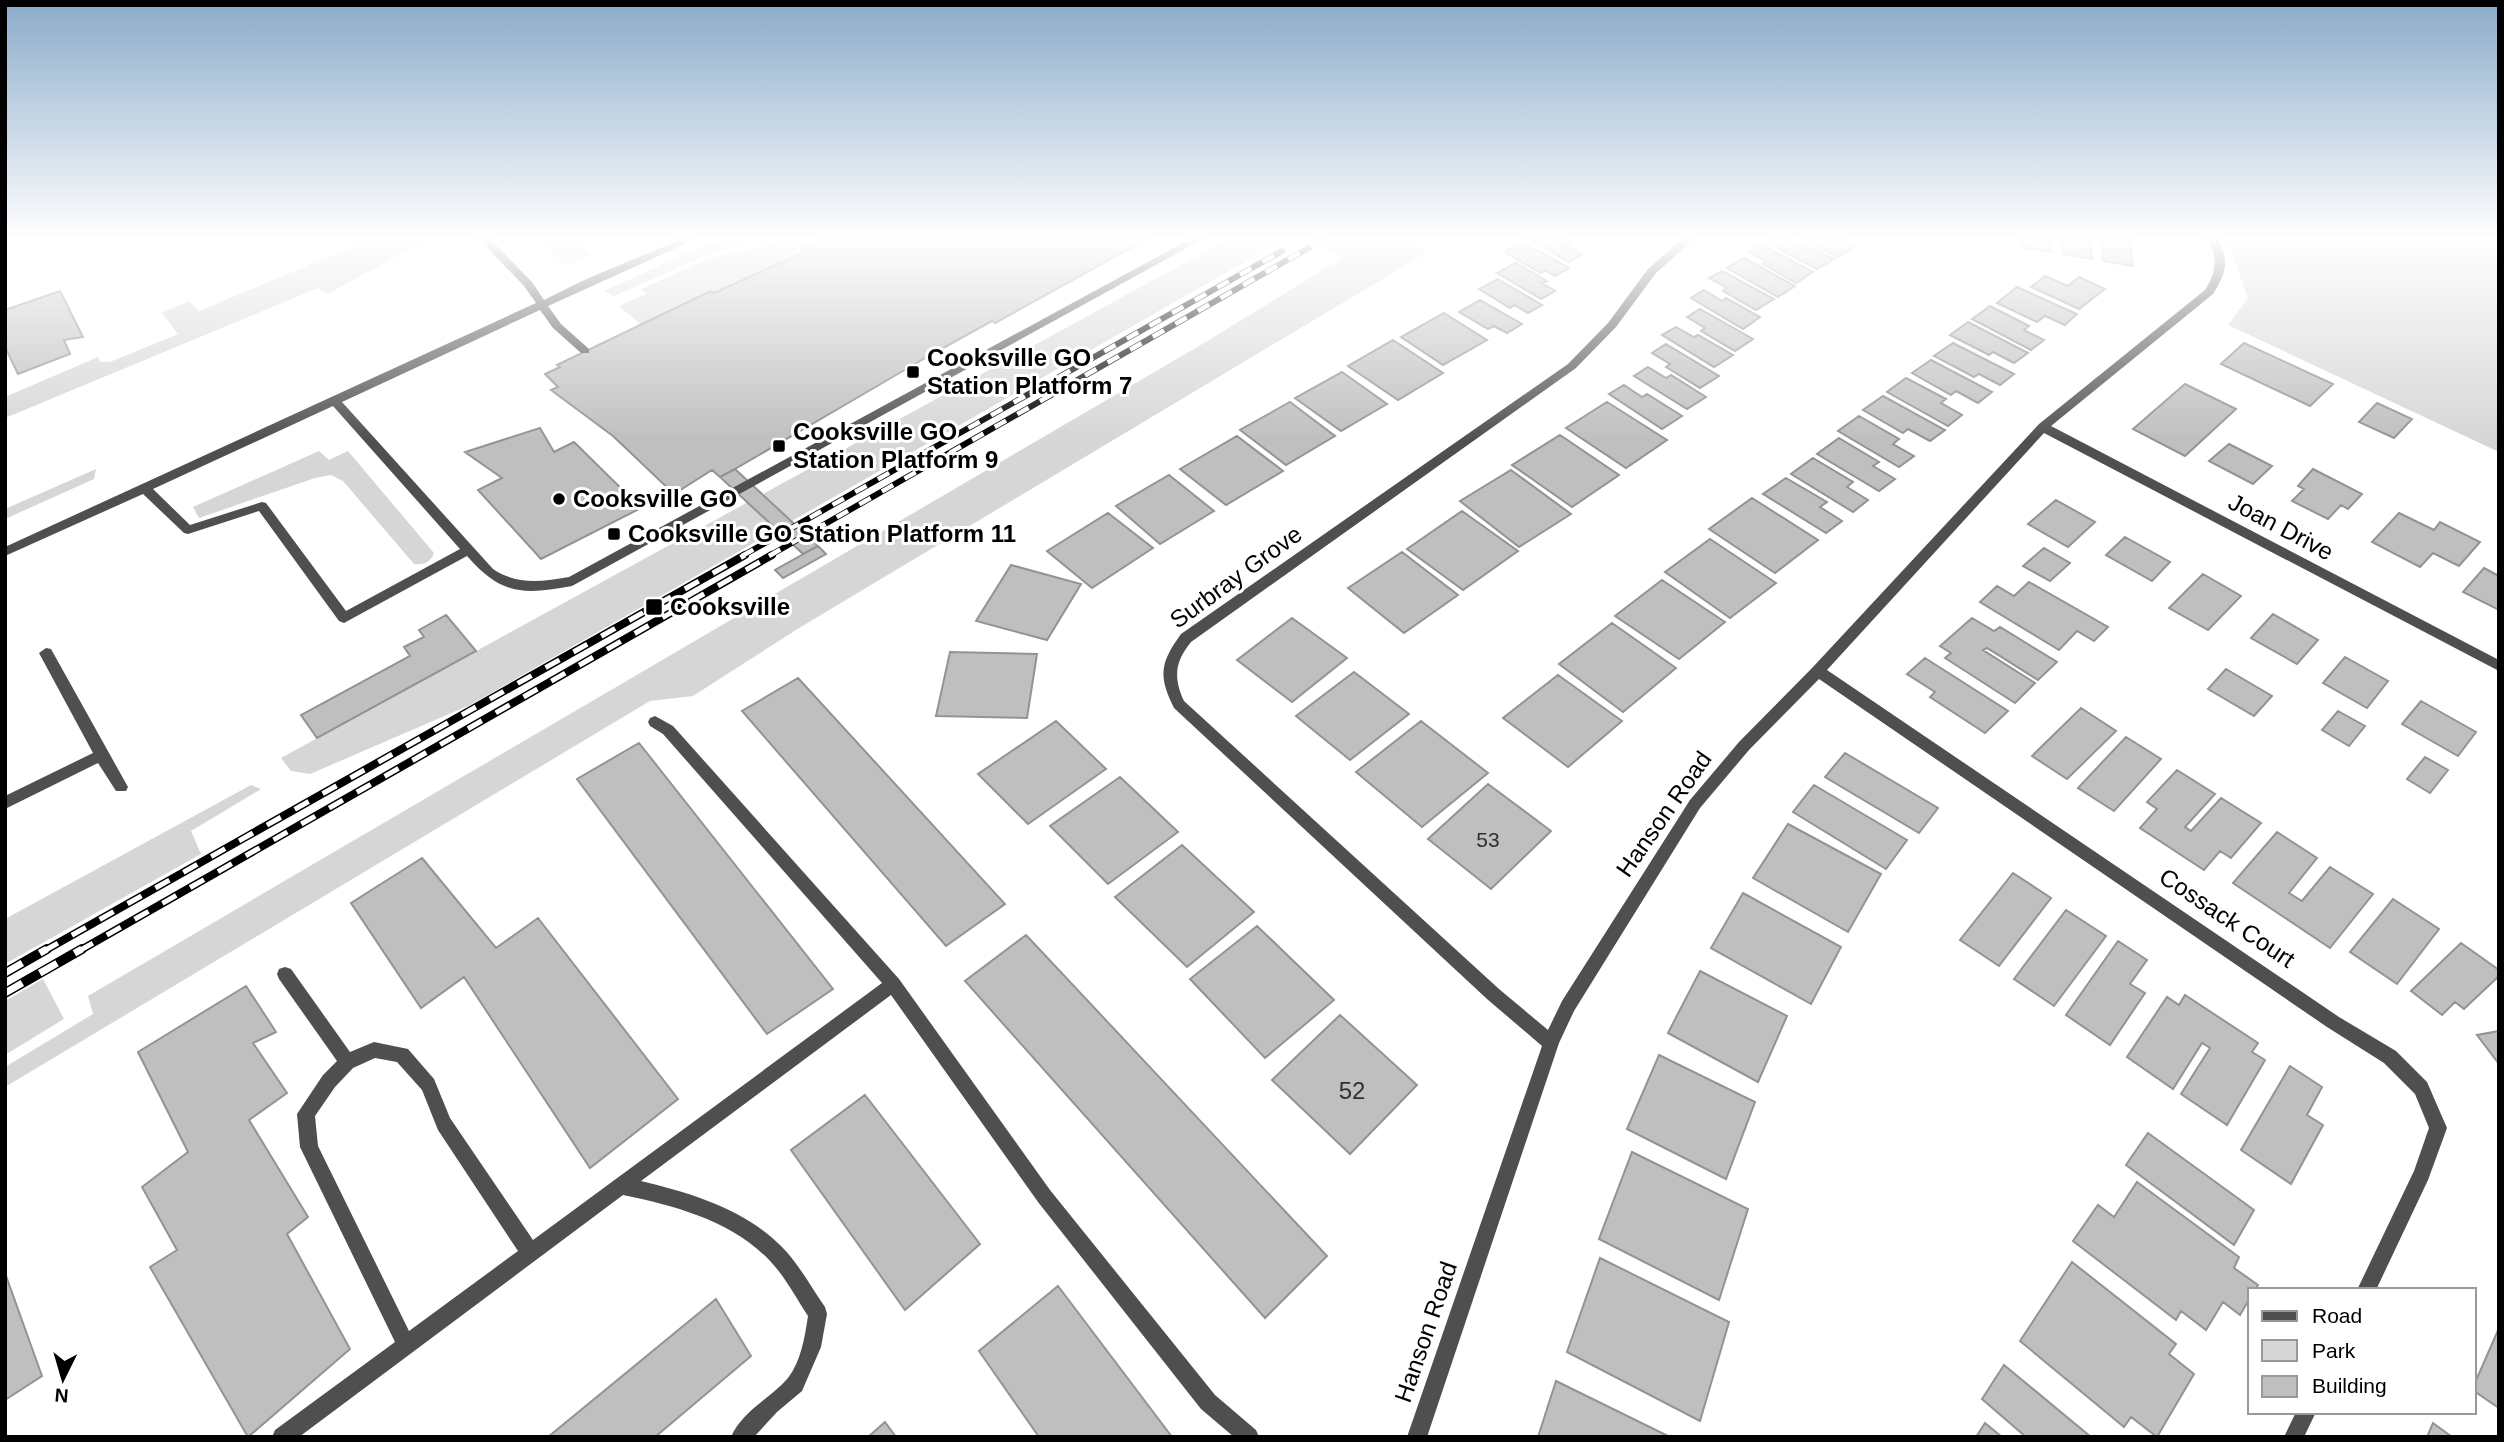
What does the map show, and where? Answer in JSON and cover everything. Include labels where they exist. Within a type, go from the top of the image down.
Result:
[{"type":"street","points":[[5,552],[539,306]]},
{"type":"street","points":[[543,306],[557,326],[585,351]]},
{"type":"street","points":[[335,401],[468,550],[502,582],[521,587],[572,581],[1075,306]]},
{"type":"street","name":"Surbray Grove","points":[[1551,1043],[1501,1002],[1179,704],[1168,682],[1170,658],[1186,638],[1572,366],[1612,325],[1626,306]]},
{"type":"street","name":"Hanson Road","points":[[1417,1437],[1551,1043],[1567,1006],[1695,804],[1744,746],[1818,671],[2043,427],[2191,306]]},
{"type":"street","name":"Joan Drive","points":[[2043,427],[2499,666]]},
{"type":"street","points":[[145,488],[188,530],[262,506],[344,618],[468,550]]},
{"type":"street","points":[[46,653],[121,787]]},
{"type":"street","name":"Cossack Court","points":[[1818,671],[2333,1022],[2390,1057],[2421,1088],[2438,1128],[2422,1174],[2366,1288]]},
{"type":"street","points":[[655,722],[668,730],[893,984],[1044,1196],[1208,1402],[1249,1437]]},
{"type":"street","points":[[5,803],[101,755]]},
{"type":"street","points":[[285,974],[347,1062]]},
{"type":"street","points":[[282,1437],[893,984]]},
{"type":"street","points":[[406,1345],[309,1147],[306,1114],[329,1081],[347,1062],[374,1050],[402,1055],[428,1085],[444,1124],[530,1252]]},
{"type":"street","points":[[620,1185],[678,1198],[749,1232],[774,1252],[818,1314],[812,1346],[795,1384],[770,1405],[741,1437]]},
{"type":"street","points":[[2294,1437],[2305,1414]]},
{"type":"green space","points":[[177,306],[194,306],[199,311],[210,306],[274,306],[5,418],[5,397],[98,357],[101,362],[110,362],[178,334],[162,313]]},
{"type":"green space","points":[[619,306],[682,306],[641,325]]},
{"type":"green space","points":[[1105,306],[1167,306],[470,705],[310,774],[291,771],[281,758]]},
{"type":"green space","points":[[1264,306],[1337,306],[799,628],[693,696],[650,701],[5,1087],[5,1067],[93,1014],[88,996]]},
{"type":"green space","points":[[2242,306],[2499,306],[2499,452],[2228,325]]},
{"type":"green space","points":[[319,451],[329,460],[348,451],[434,553],[431,559],[424,564],[414,564],[343,481],[331,475],[315,478],[199,518],[193,507]]},
{"type":"green space","points":[[96,469],[94,479],[5,519],[5,509]]},
{"type":"green space","points":[[251,785],[261,789],[191,831],[201,854],[5,964],[5,919]]},
{"type":"green space","points":[[43,979],[64,1019],[5,1055],[5,1001]]},
{"type":"building","points":[[16,306],[68,306],[83,337],[64,340],[70,354],[18,374],[5,347],[5,310]]},
{"type":"building","points":[[679,306],[1025,306],[932,354],[735,469],[720,477],[712,470],[674,494],[613,436],[551,390],[558,387],[545,374],[560,367],[557,365]]},
{"type":"building","points":[[1469,306],[1491,306],[1522,324],[1507,333],[1494,326],[1488,329],[1459,312]]},
{"type":"building","points":[[1516,306],[1540,306],[1528,313]]},
{"type":"building","points":[[1705,306],[1741,306],[1760,317],[1743,329]]},
{"type":"building","points":[[1991,306],[2029,326],[2024,330],[2044,340],[2031,350],[1972,319]]},
{"type":"building","points":[[2004,306],[2060,306],[2077,314],[2065,325],[2045,316],[2037,322]]},
{"type":"building","points":[[1700,309],[1753,339],[1735,351],[1701,331],[1705,328],[1687,317]]},
{"type":"building","points":[[1444,313],[1487,340],[1443,365],[1401,337]]},
{"type":"building","points":[[1968,322],[2028,353],[2014,363],[1993,352],[1989,355],[1950,335]]},
{"type":"building","points":[[1676,327],[1694,337],[1698,335],[1733,355],[1714,367],[1662,335]]},
{"type":"building","points":[[1393,340],[1443,373],[1398,400],[1348,366]]},
{"type":"building","points":[[1953,343],[2014,374],[2000,385],[1979,374],[1974,377],[1934,356]]},
{"type":"building","points":[[2244,343],[2333,384],[2310,406],[2221,364]]},
{"type":"building","points":[[1666,344],[1719,376],[1700,388],[1666,367],[1670,364],[1652,353]]},
{"type":"building","points":[[1931,360],[1992,392],[1978,403],[1956,391],[1951,395],[1912,373]]},
{"type":"building","points":[[1648,367],[1666,378],[1671,375],[1706,397],[1687,409],[1634,376]]},
{"type":"building","points":[[1342,372],[1387,404],[1341,431],[1295,398]]},
{"type":"building","points":[[1906,378],[1946,399],[1941,403],[1962,415],[1948,426],[1887,392]]},
{"type":"building","points":[[2185,384],[2236,409],[2185,456],[2133,429]]},
{"type":"building","points":[[1624,385],[1642,397],[1647,394],[1682,416],[1662,429],[1609,394]]},
{"type":"building","points":[[1883,396],[1945,430],[1930,441],[1908,429],[1903,433],[1863,410]]},
{"type":"building","points":[[1290,402],[1335,436],[1286,465],[1240,430]]},
{"type":"building","points":[[1607,402],[1667,440],[1626,468],[1566,428]]},
{"type":"building","points":[[2377,403],[2412,419],[2394,438],[2359,422]]},
{"type":"building","points":[[1859,416],[1899,439],[1893,444],[1914,456],[1899,467],[1838,431]]},
{"type":"building","name":"Cooksville GO","points":[[540,428],[554,452],[574,442],[641,508],[541,559],[478,490],[502,478],[465,452]]},
{"type":"building","points":[[1560,435],[1619,475],[1572,507],[1512,465]]},
{"type":"building","points":[[1237,436],[1283,471],[1226,505],[1180,469]]},
{"type":"building","points":[[1839,438],[1879,462],[1873,466],[1895,479],[1879,491],[1817,454]]},
{"type":"building","points":[[2229,444],[2272,466],[2253,484],[2209,461]]},
{"type":"building","points":[[1813,458],[1853,482],[1847,487],[1868,500],[1853,512],[1791,474]]},
{"type":"building","points":[[735,469],[818,546],[803,554],[720,477]]},
{"type":"building","points":[[2313,469],[2362,494],[2348,509],[2341,505],[2328,519],[2292,501],[2304,489],[2298,486]]},
{"type":"building","points":[[1511,470],[1571,514],[1519,547],[1460,501]]},
{"type":"building","points":[[1169,475],[1214,511],[1160,544],[1116,506]]},
{"type":"building","points":[[1786,478],[1827,502],[1820,507],[1842,521],[1826,533],[1763,494]]},
{"type":"building","points":[[1752,498],[1818,540],[1775,573],[1709,529]]},
{"type":"building","points":[[2056,500],[2095,522],[2068,547],[2028,524]]},
{"type":"building","points":[[1462,511],[1518,551],[1463,590],[1407,549]]},
{"type":"building","points":[[1108,513],[1153,548],[1092,588],[1047,551]]},
{"type":"building","points":[[2399,513],[2434,530],[2440,522],[2480,542],[2459,566],[2433,553],[2420,567],[2372,542]]},
{"type":"building","points":[[2125,537],[2170,562],[2152,581],[2106,555]]},
{"type":"building","points":[[1710,539],[1776,583],[1730,618],[1665,572]]},
{"type":"building","points":[[818,546],[826,554],[783,578],[775,570]]},
{"type":"building","points":[[2044,548],[2070,563],[2050,581],[2023,566]]},
{"type":"building","points":[[1402,552],[1458,595],[1404,633],[1348,588]]},
{"type":"building","points":[[1011,565],[1081,584],[1047,640],[976,621]]},
{"type":"building","points":[[2484,568],[2497,575],[2499,573],[2499,610],[2463,592]]},
{"type":"building","points":[[2203,574],[2241,596],[2208,630],[2169,608]]},
{"type":"building","points":[[1662,580],[1725,622],[1679,659],[1615,616]]},
{"type":"building","points":[[2029,582],[2108,627],[2094,641],[2077,631],[2059,650],[1980,602],[1997,586],[2014,596]]},
{"type":"building","points":[[2273,614],[2318,640],[2297,664],[2251,638]]},
{"type":"building","points":[[446,615],[476,651],[317,738],[301,715],[410,656],[404,647],[424,637],[419,630]]},
{"type":"building","points":[[1292,618],[1347,658],[1292,702],[1237,660]]},
{"type":"building","points":[[1972,618],[1994,631],[2000,627],[2057,662],[2038,680],[1987,648],[1983,650],[2035,683],[2015,703],[1945,658],[1951,653],[1940,646]]},
{"type":"building","points":[[1612,623],[1676,668],[1623,712],[1559,664]]},
{"type":"building","points":[[950,652],[1037,654],[1027,718],[936,716]]},
{"type":"building","points":[[2345,657],[2388,681],[2367,708],[2323,683]]},
{"type":"building","points":[[1925,658],[2008,711],[1985,733],[1930,697],[1935,692],[1907,674]]},
{"type":"building","points":[[2226,669],[2272,696],[2254,716],[2208,689]]},
{"type":"building","points":[[1354,672],[1409,714],[1350,760],[1296,716]]},
{"type":"building","points":[[1558,675],[1622,721],[1568,767],[1503,718]]},
{"type":"building","points":[[798,678],[1005,904],[946,946],[742,711]]},
{"type":"building","points":[[2421,701],[2476,732],[2458,756],[2402,724]]},
{"type":"building","points":[[2081,708],[2116,731],[2067,779],[2032,756]]},
{"type":"building","points":[[2338,711],[2365,726],[2349,746],[2322,730]]},
{"type":"building","points":[[1056,721],[1106,769],[1028,824],[978,774]]},
{"type":"building","points":[[1421,721],[1488,773],[1422,827],[1356,772]]},
{"type":"building","points":[[2126,737],[2161,759],[2114,811],[2078,788]]},
{"type":"building","points":[[639,743],[833,989],[767,1034],[577,779]]},
{"type":"building","points":[[1845,753],[1938,808],[1919,833],[1825,777]]},
{"type":"building","points":[[2425,757],[2448,770],[2430,793],[2407,779]]},
{"type":"building","points":[[2177,770],[2215,794],[2185,827],[2191,831],[2221,798],[2261,823],[2231,858],[2220,851],[2204,870],[2140,828],[2157,809],[2147,802]]},
{"type":"building","points":[[1120,777],[1178,832],[1108,884],[1050,826]]},
{"type":"building","points":[[1488,784],[1551,831],[1491,889],[1428,839]]},
{"type":"building","points":[[1814,785],[1907,840],[1886,869],[1793,812]]},
{"type":"building","points":[[1788,824],[1881,874],[1848,932],[1753,878]]},
{"type":"building","points":[[2277,832],[2317,858],[2289,893],[2302,901],[2330,867],[2373,894],[2330,948],[2233,883]]},
{"type":"building","points":[[1182,845],[1254,912],[1187,967],[1115,897]]},
{"type":"building","points":[[422,858],[496,948],[538,918],[678,1099],[590,1168],[464,977],[421,1008],[351,903]]},
{"type":"building","points":[[2013,873],[2051,898],[1999,966],[1960,940]]},
{"type":"building","points":[[1743,893],[1841,947],[1811,1004],[1711,948]]},
{"type":"building","points":[[2393,899],[2439,929],[2397,984],[2350,952]]},
{"type":"building","points":[[2066,910],[2106,936],[2054,1006],[2014,979]]},
{"type":"building","points":[[1257,926],[1334,1000],[1265,1058],[1190,979]]},
{"type":"building","points":[[1026,935],[1327,1256],[1265,1318],[965,981]]},
{"type":"building","points":[[2118,941],[2147,960],[2130,984],[2145,993],[2110,1045],[2066,1015]]},
{"type":"building","points":[[2461,943],[2499,970],[2499,976],[2464,1009],[2455,1002],[2442,1015],[2411,991]]},
{"type":"building","points":[[1700,971],[1787,1016],[1758,1082],[1668,1033]]},
{"type":"building","points":[[246,986],[276,1032],[253,1043],[287,1093],[249,1120],[308,1217],[287,1234],[350,1349],[248,1437],[150,1267],[177,1250],[142,1187],[188,1152],[138,1052]]},
{"type":"building","points":[[2185,995],[2258,1043],[2252,1052],[2265,1060],[2227,1125],[2181,1094],[2210,1048],[2202,1043],[2173,1089],[2127,1057],[2167,997],[2179,1005]]},
{"type":"building","points":[[1340,1015],[1417,1085],[1350,1154],[1272,1080]]},
{"type":"building","points":[[2499,1031],[2499,1064],[2477,1035]]},
{"type":"building","points":[[1659,1055],[1755,1102],[1726,1179],[1627,1129]]},
{"type":"building","points":[[2290,1066],[2322,1087],[2307,1115],[2323,1125],[2291,1184],[2241,1150]]},
{"type":"building","points":[[865,1095],[980,1244],[905,1310],[791,1150]]},
{"type":"building","points":[[2148,1133],[2254,1210],[2234,1245],[2126,1165]]},
{"type":"building","points":[[1632,1152],[1748,1209],[1719,1300],[1599,1239]]},
{"type":"building","points":[[2137,1182],[2239,1257],[2234,1268],[2258,1285],[2256,1288],[2248,1288],[2248,1301],[2240,1315],[2223,1302],[2206,1330],[2181,1311],[2176,1320],[2073,1241],[2098,1205],[2114,1217]]},
{"type":"building","points":[[1600,1258],[1729,1322],[1700,1421],[1567,1352]]},
{"type":"building","points":[[2072,1262],[2176,1344],[2169,1354],[2194,1374],[2157,1437],[2131,1417],[2124,1427],[2020,1341]]},
{"type":"building","points":[[5,1273],[42,1376],[5,1400]]},
{"type":"building","points":[[1058,1286],[1172,1437],[1039,1437],[979,1351]]},
{"type":"building","points":[[716,1299],[751,1356],[655,1437],[548,1437]]},
{"type":"building","points":[[2499,1328],[2499,1408],[2476,1392],[2476,1380]]},
{"type":"building","points":[[2004,1365],[2091,1437],[2026,1437],[1982,1399]]},
{"type":"building","points":[[1556,1381],[1670,1437],[1538,1437]]},
{"type":"building","points":[[885,1422],[896,1437],[868,1437]]},
{"type":"building","points":[[1985,1423],[2002,1437],[1976,1437]]},
{"type":"building","points":[[2433,1423],[2452,1437],[2427,1437]]},
{"type":"railway","points":[[742,556],[1184,306]]},
{"type":"railway","points":[[769,556],[1206,306]]},
{"type":"railway","points":[[44,951],[745,555]]},
{"type":"railway","points":[[79,951],[772,555]]},
{"type":"railway","points":[[5,973],[47,949]]},
{"type":"railway","points":[[5,993],[82,949]]},
{"type":"place","name":"Cooksville GO Station Platform 7","points":[[913,372]]},
{"type":"place","name":"Cooksville GO Station Platform 9","points":[[779,446]]},
{"type":"place","name":"Cooksville GO","points":[[559,499]]},
{"type":"place","name":"Cooksville GO Station Platform 11","points":[[614,534]]},
{"type":"place","name":"Cooksville","points":[[654,607]]}]
